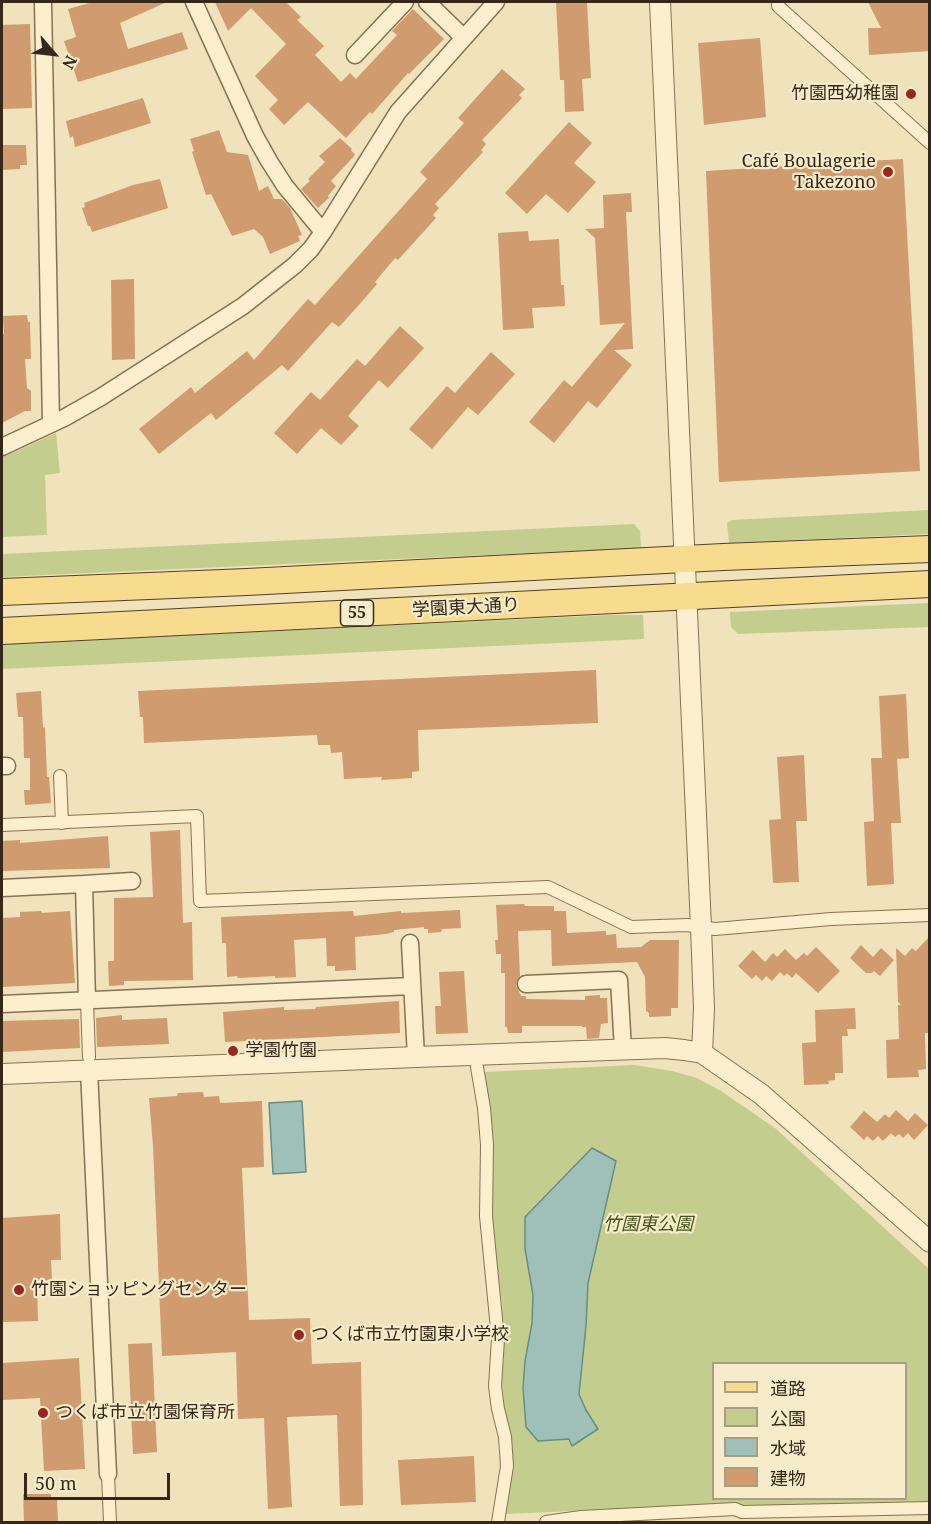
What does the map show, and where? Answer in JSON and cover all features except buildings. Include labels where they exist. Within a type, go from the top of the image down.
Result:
[{"type":"main road","name":"学園東大通り","points":[[2,592],[930,549]]},
{"type":"main road","name":"学園東大通り","points":[[2,631],[930,584]]},
{"type":"street","points":[[43,2],[51,424]]},
{"type":"street","points":[[194,2],[260,144],[285,186],[323,232]]},
{"type":"street","points":[[355,55],[405,2]]},
{"type":"street","points":[[427,2],[463,37]]},
{"type":"street","points":[[2,447],[51,424],[137,374],[243,306],[295,266],[323,232],[398,112],[496,2]]},
{"type":"street","points":[[660,2],[701,927],[704,1015],[702,1053]]},
{"type":"street","points":[[778,2],[778,6],[930,143]]},
{"type":"street","points":[[60,776],[62,823]]},
{"type":"street","points":[[2,825],[197,816],[200,901],[548,887],[631,927],[687,925],[715,929],[831,919],[930,915]]},
{"type":"street","points":[[2,888],[132,881]]},
{"type":"street","points":[[84,884],[89,1064],[110,1522]]},
{"type":"street","points":[[410,943],[416,1057]]},
{"type":"street","points":[[526,984],[619,980],[623,1050]]},
{"type":"street","points":[[2,1004],[412,986]]},
{"type":"street","points":[[2,1074],[89,1064],[416,1057],[665,1048],[702,1053],[761,1094],[930,1242]]},
{"type":"street","points":[[477,1067],[487,1144],[486,1216],[498,1339],[495,1386],[505,1437],[507,1466],[498,1522]]},
{"type":"street","points":[[546,1522],[581,1517],[735,1509],[742,1512],[930,1508]]},
{"type":"green space","points":[[56,433],[60,473],[45,475],[47,535],[2,537],[2,456]]},
{"type":"green space","points":[[929,510],[929,534],[729,543],[727,523],[732,520]]},
{"type":"green space","points":[[634,524],[640,531],[641,548],[2,577],[2,554]]},
{"type":"green space","points":[[929,603],[929,627],[738,634],[731,627],[730,612]]},
{"type":"green space","points":[[643,615],[644,639],[2,669],[2,644]]},
{"type":"green space","name":"竹園東公園","points":[[634,1065],[672,1071],[697,1078],[721,1091],[775,1128],[929,1269],[929,1504],[743,1509],[736,1504],[505,1514],[511,1481],[512,1448],[502,1382],[504,1345],[502,1302],[491,1218],[492,1127],[483,1072]]},
{"type":"water","points":[[302,1101],[306,1172],[273,1174],[269,1103]]},
{"type":"water","points":[[592,1148],[616,1161],[588,1283],[579,1394],[598,1429],[572,1446],[569,1439],[538,1441],[526,1427],[523,1388],[532,1323],[533,1295],[525,1249],[525,1217]]},
{"type":"place","name":"竹園西幼稚園","points":[[911,94]]},
{"type":"place","name":"Café Boulagerie Takezono","points":[[888,172]]},
{"type":"place","name":"学園竹園","points":[[233,1051]]},
{"type":"place","name":"竹園ショッピングセンター","points":[[19,1290]]},
{"type":"place","name":"つくば市立竹園東小学校","points":[[299,1335]]},
{"type":"place","name":"つくば市立竹園保育所","points":[[43,1413]]}]
